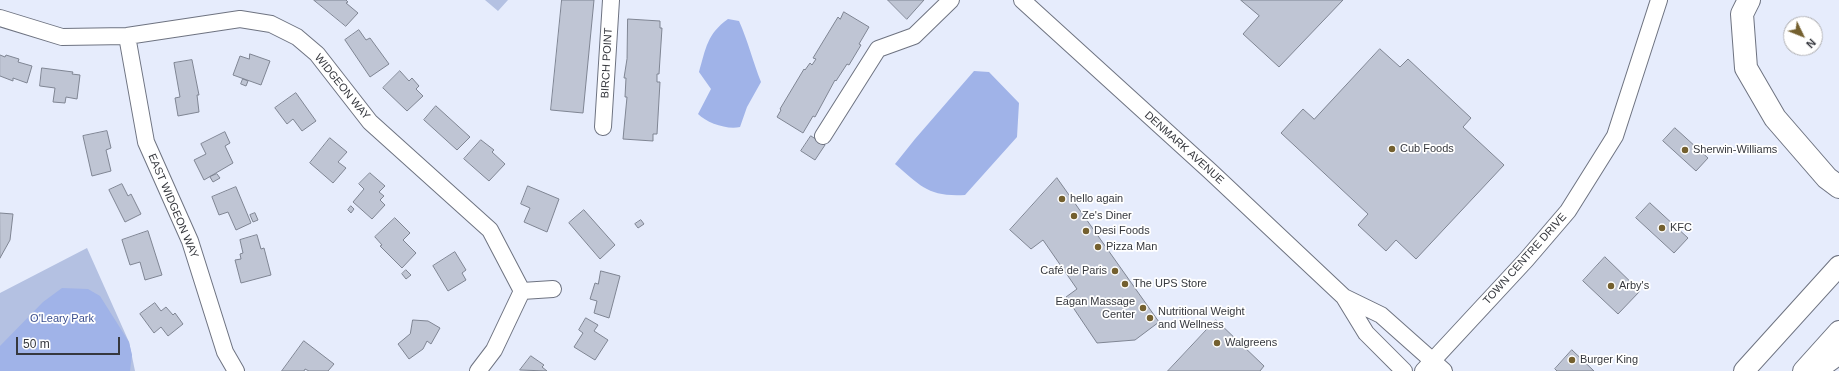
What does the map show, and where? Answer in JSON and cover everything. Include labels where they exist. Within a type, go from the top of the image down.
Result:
[{"type":"highway","points":[[1749,0],[1742,14],[1746,68],[1775,118],[1827,178],[1839,187]]},
{"type":"highway","points":[[1814,371],[1839,353]]},
{"type":"main road","points":[[1744,371],[1839,266]]},
{"type":"main road","points":[[1802,371],[1839,331]]},
{"type":"street","name":"BIRCH POINT","points":[[603,127],[611,0]]},
{"type":"street","points":[[823,136],[878,48],[914,36],[951,0]]},
{"type":"street","name":"DENMARK AVENUE","points":[[1022,0],[1210,171],[1344,297],[1366,333],[1404,371]]},
{"type":"street","name":"TOWN CENTRE DRIVE","points":[[1433,368],[1568,211],[1615,136],[1659,0]]},
{"type":"street","name":"WIDGEON WAY","points":[[0,18],[62,37],[127,36],[240,19],[271,24],[296,37],[317,54],[370,122],[490,230],[522,291]]},
{"type":"street","name":"EAST WIDGEON WAY","points":[[127,36],[146,142],[190,241],[225,352],[236,371]]},
{"type":"street","points":[[478,371],[494,350],[522,291],[553,290]]},
{"type":"street","name":"DENMARK AVENUE","points":[[1344,297],[1381,315],[1433,368]]},
{"type":"green space","points":[[485,0],[508,0],[498,11]]},
{"type":"green space","name":"O'Leary Park","points":[[87,248],[129,342],[135,371],[0,371],[0,293]]},
{"type":"shaded area","points":[[728,19],[739,21],[761,82],[747,107],[740,127],[735,128],[723,127],[698,114],[711,89],[699,72],[708,42],[716,30]]},
{"type":"shaded area","points":[[974,71],[989,72],[1019,103],[1017,137],[965,195],[952,195],[933,192],[919,184],[895,164]]},
{"type":"shaded area","name":"O'Leary Park","points":[[62,288],[88,289],[100,296],[129,342],[132,355],[130,371],[0,371],[0,346],[43,302]]},
{"type":"building","points":[[314,0],[346,0],[348,2],[346,3],[358,13],[346,26]]},
{"type":"building","points":[[562,0],[594,0],[583,113],[551,110]]},
{"type":"building","points":[[888,0],[924,0],[907,19]]},
{"type":"building","points":[[1241,0],[1343,0],[1279,67],[1243,34],[1259,16]]},
{"type":"building","points":[[844,12],[869,27],[859,44],[861,45],[849,65],[847,64],[836,81],[835,80],[815,117],[813,116],[803,133],[777,117],[781,110],[780,109],[804,69],[805,70],[810,63],[812,65],[816,59],[813,58],[838,17],[840,19]]},
{"type":"building","points":[[628,19],[660,21],[660,28],[662,28],[659,74],[657,74],[657,82],[660,82],[657,134],[653,134],[653,141],[623,139],[627,97],[625,97],[626,78],[624,78],[627,59]]},
{"type":"building","points":[[359,30],[366,40],[370,38],[389,64],[370,77],[345,40]]},
{"type":"building","name":"Cub Foods","points":[[1380,49],[1400,67],[1408,59],[1471,118],[1463,127],[1504,165],[1416,259],[1396,240],[1386,251],[1358,225],[1368,214],[1281,133],[1303,109],[1314,119]]},
{"type":"building","points":[[250,54],[270,61],[261,85],[233,75],[240,56],[249,59]]},
{"type":"building","points":[[0,55],[5,57],[6,55],[19,59],[18,62],[32,66],[27,83],[13,78],[13,81],[0,76]]},
{"type":"building","points":[[192,60],[199,95],[197,95],[199,112],[178,116],[175,98],[180,97],[174,63]]},
{"type":"building","points":[[42,68],[73,72],[72,74],[80,75],[77,99],[66,97],[65,103],[53,102],[55,88],[40,86]]},
{"type":"building","points":[[400,71],[409,81],[412,78],[419,86],[416,89],[423,96],[407,111],[383,88]]},
{"type":"building","points":[[243,79],[248,81],[246,86],[241,84]]},
{"type":"building","points":[[296,93],[316,121],[302,131],[293,119],[287,124],[275,108]]},
{"type":"building","points":[[436,106],[470,137],[457,150],[424,120]]},
{"type":"building","name":"Sherwin-Williams","points":[[1675,128],[1708,158],[1696,171],[1663,141]]},
{"type":"building","points":[[107,131],[111,148],[106,150],[111,171],[92,176],[83,136]]},
{"type":"building","points":[[225,132],[230,143],[225,146],[233,163],[204,180],[194,160],[206,154],[201,144]]},
{"type":"building","points":[[811,136],[825,145],[815,160],[801,151]]},
{"type":"building","points":[[330,138],[347,152],[338,162],[346,168],[333,183],[310,163]]},
{"type":"building","points":[[481,140],[494,150],[492,152],[505,164],[489,181],[464,159]]},
{"type":"building","points":[[370,173],[385,186],[379,192],[384,196],[380,200],[385,205],[372,219],[353,202],[364,189],[359,184]]},
{"type":"building","points":[[217,174],[220,178],[213,182],[210,177]]},
{"type":"building","points":[[1057,178],[1159,322],[1135,340],[1097,343],[1066,297],[1077,289],[1043,240],[1031,249],[1010,230]]},
{"type":"building","points":[[122,184],[128,196],[131,194],[141,214],[125,222],[109,190]]},
{"type":"building","points":[[528,186],[559,199],[547,232],[524,222],[530,208],[521,204]]},
{"type":"building","points":[[236,187],[251,223],[236,230],[228,212],[219,215],[212,197]]},
{"type":"building","name":"KFC","points":[[1650,203],[1688,238],[1674,253],[1636,218]]},
{"type":"building","points":[[351,206],[354,209],[351,213],[348,210]]},
{"type":"building","points":[[584,210],[615,245],[600,259],[569,223]]},
{"type":"building","points":[[0,213],[13,214],[10,240],[0,258]]},
{"type":"building","points":[[255,213],[258,220],[253,222],[250,215]]},
{"type":"building","points":[[395,218],[410,233],[403,240],[416,253],[402,268],[380,246],[382,245],[375,237]]},
{"type":"building","points":[[641,220],[644,224],[638,228],[635,224]]},
{"type":"building","points":[[148,231],[162,275],[145,280],[140,262],[130,265],[122,240]]},
{"type":"building","points":[[257,235],[261,249],[264,248],[271,275],[241,283],[235,260],[241,259],[240,254],[243,253],[240,240]]},
{"type":"building","points":[[455,252],[466,270],[462,273],[466,280],[448,291],[433,266]]},
{"type":"building","name":"Arby's","points":[[1605,257],[1640,291],[1618,314],[1583,281]]},
{"type":"building","points":[[406,270],[411,275],[406,279],[402,274]]},
{"type":"building","points":[[601,271],[620,276],[609,318],[594,313],[597,301],[590,299],[595,283],[598,284]]},
{"type":"building","points":[[155,303],[161,311],[166,307],[173,315],[175,313],[183,324],[168,336],[161,327],[154,333],[140,314]]},
{"type":"building","points":[[586,318],[598,325],[594,331],[608,340],[595,360],[574,347],[583,333],[579,330]]},
{"type":"building","points":[[413,320],[428,321],[440,328],[431,344],[427,341],[423,349],[409,359],[398,344],[410,334]]},
{"type":"building","name":"Walgreens","points":[[1216,320],[1264,366],[1260,371],[1168,371]]},
{"type":"building","points":[[304,341],[334,364],[328,371],[309,371],[305,369],[304,371],[282,371]]},
{"type":"building","name":"Burger King","points":[[1572,350],[1594,371],[1557,371],[1555,369]]},
{"type":"building","points":[[531,356],[544,365],[542,367],[547,371],[520,370]]},
{"type":"place","name":"Cub Foods","points":[[1392,149]]},
{"type":"place","name":"Sherwin-Williams","points":[[1685,150]]},
{"type":"place","name":"hello again","points":[[1062,199]]},
{"type":"place","name":"Ze's Diner","points":[[1074,216]]},
{"type":"place","name":"KFC","points":[[1662,228]]},
{"type":"place","name":"Desi Foods","points":[[1086,231]]},
{"type":"place","name":"Pizza Man","points":[[1098,247]]},
{"type":"place","name":"Café de Paris","points":[[1115,271]]},
{"type":"place","name":"The UPS Store","points":[[1125,284]]},
{"type":"place","name":"Arby's","points":[[1611,286]]},
{"type":"place","name":"Eagan Massage Center","points":[[1143,308]]},
{"type":"place","name":"Nutritional Weight and Wellness","points":[[1150,318]]},
{"type":"place","name":"Walgreens","points":[[1217,343]]},
{"type":"place","name":"Burger King","points":[[1572,360]]}]
